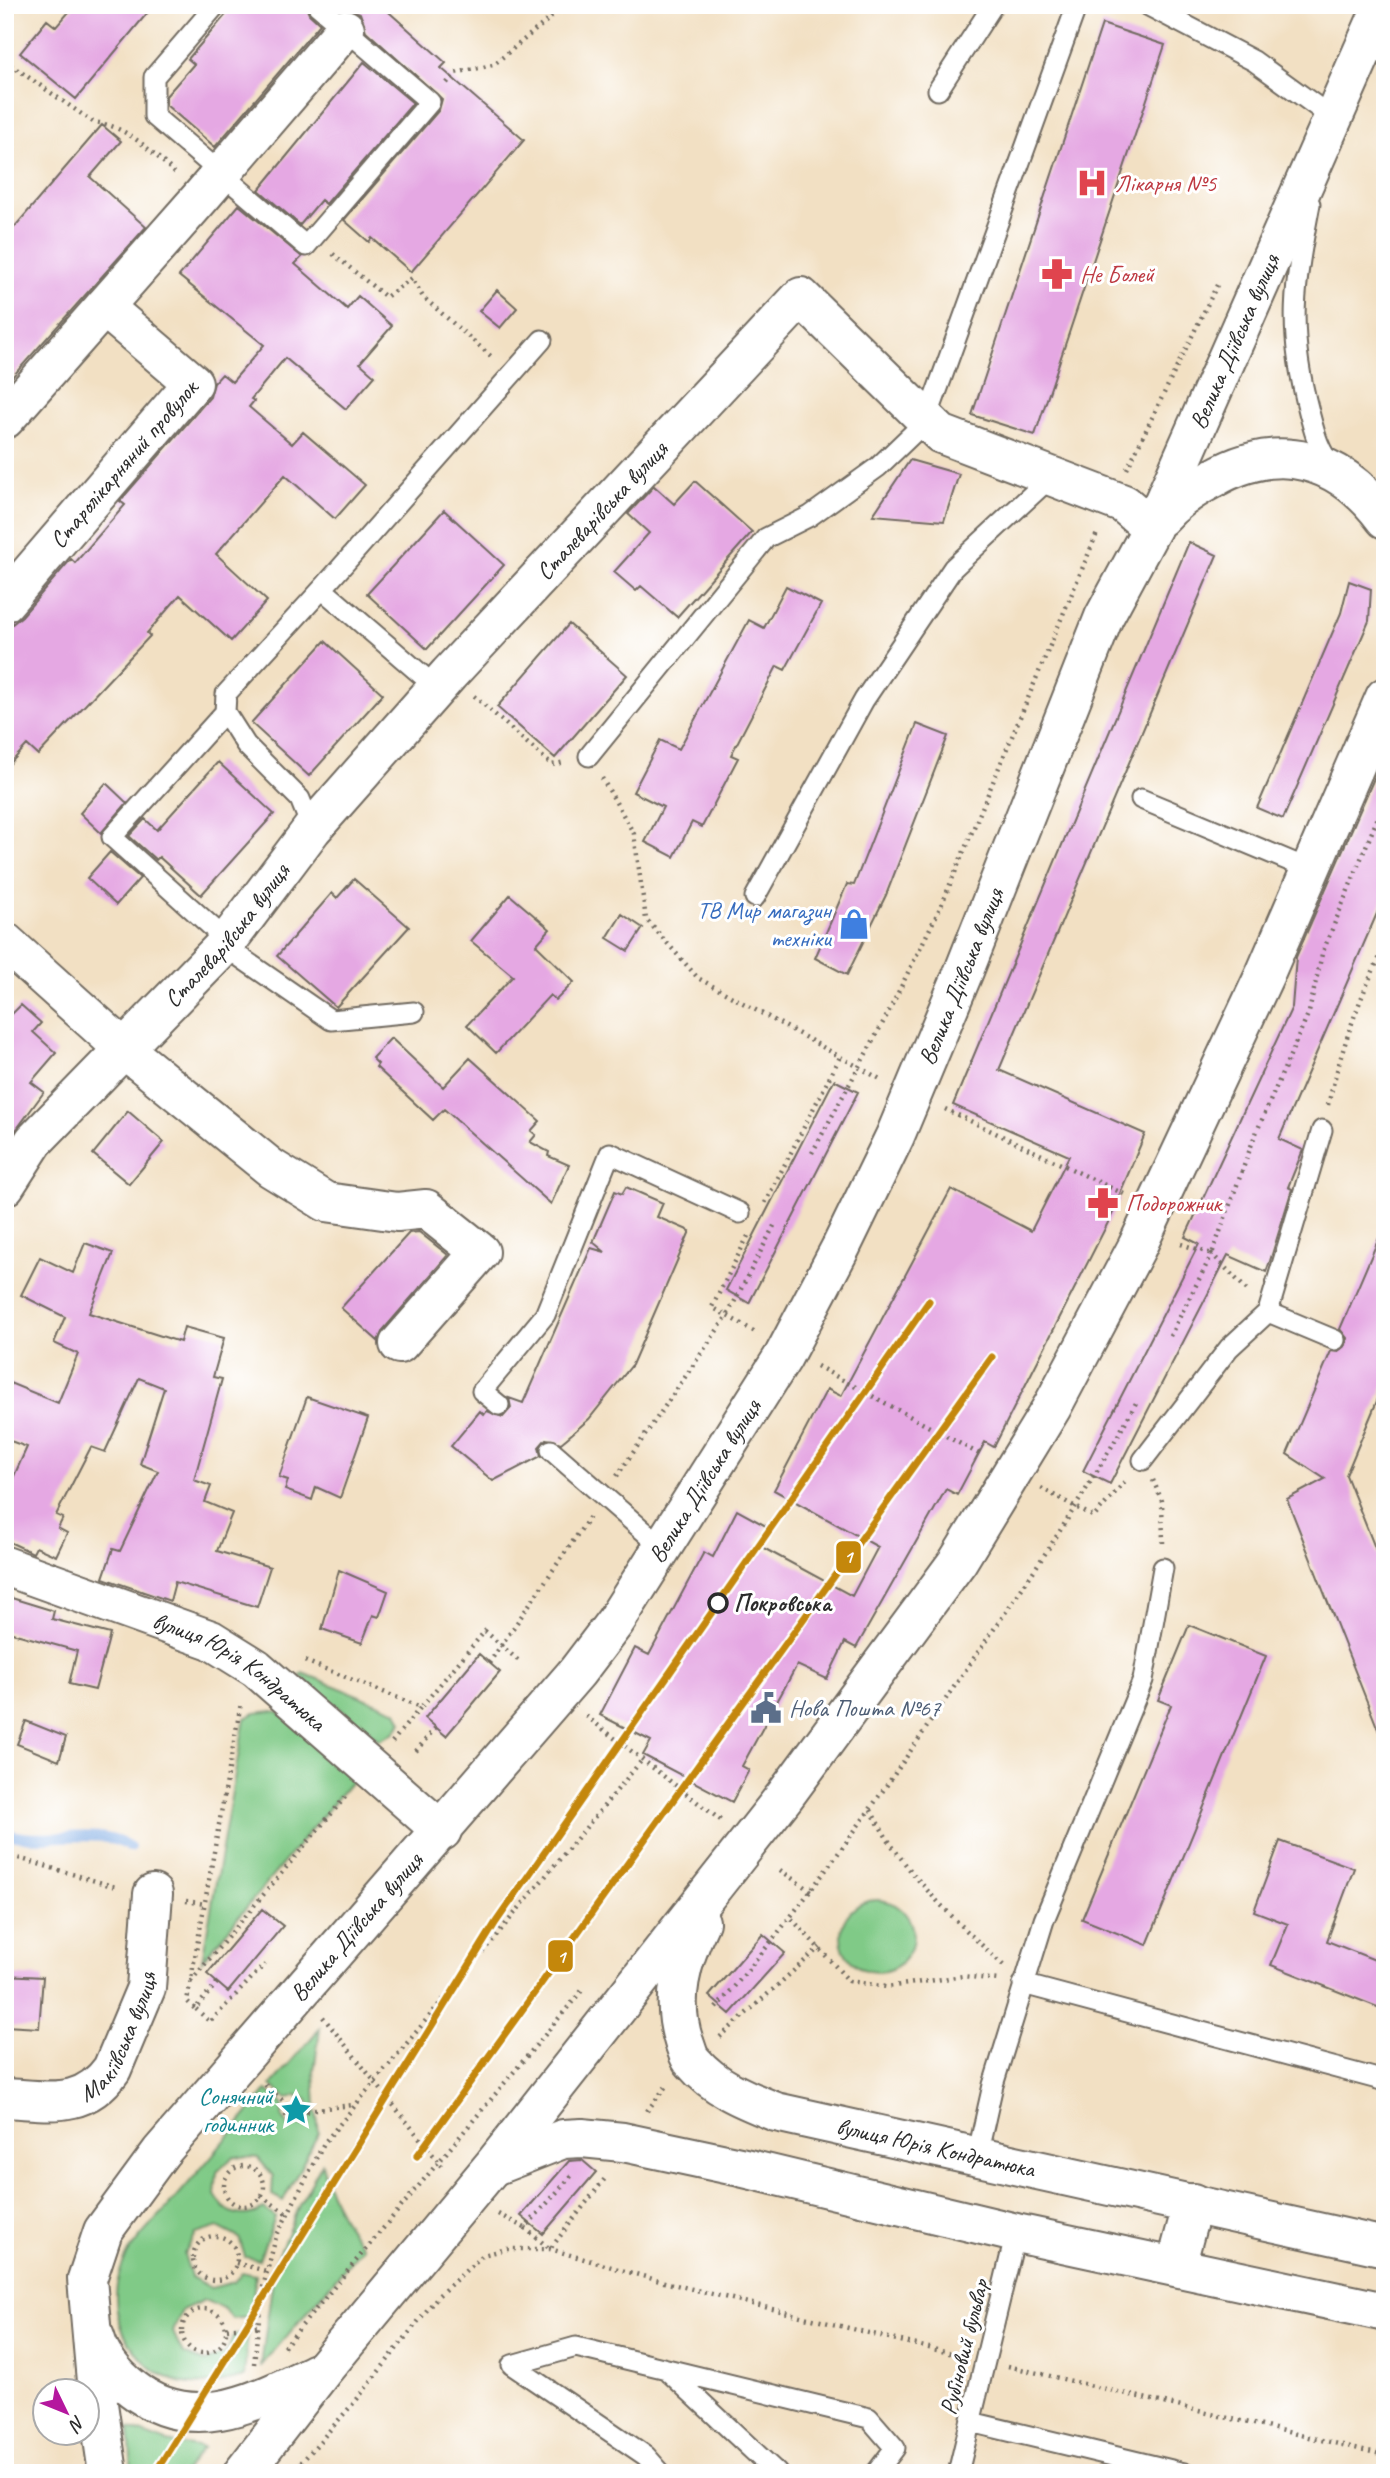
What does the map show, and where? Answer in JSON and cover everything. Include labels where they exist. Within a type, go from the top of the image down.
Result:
[{"type":"main road","name":"Велика Діївська вулиця","points":[[108,2473],[98,2404],[87,2279],[103,2231],[132,2188],[577,1672],[615,1622],[787,1349],[895,1136],[1104,617],[1152,528],[1335,119],[1382,5]]},
{"type":"main road","points":[[5,419],[211,186],[331,17]]},
{"type":"main road","name":"Сталеварівська вулиця","points":[[5,1186],[34,1141],[223,946],[312,829],[443,681],[801,297],[941,434],[1124,504],[1152,528]]},
{"type":"main road","name":"Старолікарняний провулок","points":[[5,602],[192,383],[104,307]]},
{"type":"main road","name":"Велика Діївська вулиця","points":[[1152,528],[1170,507],[1224,471],[1253,461],[1283,458],[1312,461],[1341,474],[1368,496],[1385,519]]},
{"type":"main road","name":"Велика Діївська вулиця","points":[[243,2473],[323,2370],[492,2167],[721,1877],[925,1611],[1014,1473],[1082,1355],[1137,1247],[1311,870],[1385,697]]},
{"type":"main road","points":[[5,942],[124,1049],[271,1168],[326,1202],[397,1212],[426,1209],[480,1252],[399,1344]]},
{"type":"main road","name":"вулиця Юрія Кондратюка","points":[[5,1566],[211,1640],[256,1668],[442,1830]]},
{"type":"main road","name":"вулиця Юрія Кондратюка","points":[[721,1877],[691,1939],[676,1998],[678,2024],[691,2060],[735,2096],[776,2112],[810,2120],[1385,2247]]},
{"type":"main road","name":"Макіївська вулиця","points":[[5,2098],[68,2101],[92,2090],[103,2081],[146,1988],[153,1894]]},
{"type":"main road","points":[[796,2180],[810,2120]]},
{"type":"main road","points":[[492,2167],[528,2150],[563,2139],[582,2138],[623,2143],[796,2180],[1016,2233],[1385,2312]]},
{"type":"main road","points":[[1177,2266],[1193,2203]]},
{"type":"main road","name":"Велика Діївська вулиця","points":[[90,2319],[97,2345],[108,2365],[144,2397],[169,2411],[190,2413],[255,2402],[323,2370]]},
{"type":"lane","points":[[216,5],[154,77],[153,116],[211,186],[306,246],[430,102],[331,17]]},
{"type":"lane","points":[[938,90],[993,5]]},
{"type":"lane","points":[[589,755],[766,538],[810,516],[878,467],[926,421],[1077,5]]},
{"type":"lane","points":[[1147,5],[1254,61],[1335,119]]},
{"type":"lane","name":"Велика Діївська вулиця","points":[[1317,156],[1295,289],[1294,335],[1314,428],[1327,460],[1341,474]]},
{"type":"lane","points":[[312,829],[300,799],[246,745],[225,712],[226,694],[542,340]]},
{"type":"lane","points":[[755,897],[864,700],[953,568],[1053,475]]},
{"type":"lane","points":[[322,589],[443,681]]},
{"type":"lane","points":[[225,712],[112,837],[212,928],[223,946],[331,1020],[414,1012]]},
{"type":"lane","points":[[1141,799],[1311,870]]},
{"type":"lane","points":[[1143,1460],[1229,1348],[1268,1312],[1322,1130]]},
{"type":"lane","points":[[499,1405],[482,1391],[545,1315],[610,1153],[740,1213]]},
{"type":"lane","points":[[1268,1312],[1335,1340]]},
{"type":"lane","points":[[551,1450],[663,1546]]},
{"type":"lane","points":[[977,2156],[993,2085],[1044,1920],[1143,1680],[1163,1568]]},
{"type":"lane","points":[[1023,1984],[1385,2081]]},
{"type":"lane","name":"Рубіновий бульвар","points":[[958,2473],[1016,2233]]},
{"type":"lane","points":[[661,2473],[646,2456],[512,2365],[576,2347],[869,2418],[895,2448],[876,2473]]},
{"type":"lane","points":[[666,2369],[777,2473]]},
{"type":"lane","points":[[971,2422],[1184,2473]]},
{"type":"path","points":[[430,102],[455,73],[492,65],[566,5]]},
{"type":"path","points":[[5,61],[93,122],[108,123],[211,186]]},
{"type":"path","points":[[314,237],[386,298],[412,278],[423,297],[512,374]]},
{"type":"path","points":[[812,1153],[891,1007],[941,906],[1112,500]]},
{"type":"path","points":[[443,681],[552,765],[589,755],[634,834],[646,919],[698,978],[883,1080]]},
{"type":"path","points":[[1170,1336],[1212,1254],[1255,1138],[1309,1012],[1322,954],[1385,800]]},
{"type":"path","points":[[1322,1130],[1337,1068],[1370,976],[1385,947]]},
{"type":"path","points":[[762,1208],[841,1055]]},
{"type":"path","points":[[944,1108],[1128,1195],[1126,1206]]},
{"type":"path","points":[[738,1297],[776,1222]]},
{"type":"path","points":[[750,1233],[712,1307],[1094,1517],[1143,1460],[1162,1501],[1163,1568]]},
{"type":"path","points":[[1181,1244],[1212,1254],[1268,1312]]},
{"type":"path","points":[[716,2008],[792,1919],[871,1810],[1077,1508],[1137,1401]]},
{"type":"path","points":[[383,1752],[485,1631],[520,1662]]},
{"type":"path","points":[[293,1656],[421,1707]]},
{"type":"path","points":[[256,1668],[240,1704],[187,2001],[210,2022],[265,1964]]},
{"type":"path","points":[[582,1713],[724,1823],[713,1832]]},
{"type":"path","points":[[416,1751],[436,1727]]},
{"type":"path","points":[[254,2376],[257,2326],[266,2271],[286,2213],[324,2143],[373,2080],[642,1760]]},
{"type":"path","points":[[190,1982],[352,1789]]},
{"type":"path","points":[[871,1810],[890,1847],[933,1895],[1023,1984]]},
{"type":"path","points":[[5,1854],[132,1892],[153,1894]]},
{"type":"path","points":[[780,1870],[812,1892]]},
{"type":"path","points":[[792,1919],[849,1981],[887,1987],[963,1976],[1023,1984]]},
{"type":"path","points":[[711,2045],[820,1947]]},
{"type":"path","points":[[278,2354],[441,2165],[590,1982]]},
{"type":"path","points":[[195,2009],[217,1983]]},
{"type":"path","points":[[314,2026],[321,2015],[332,2006]]},
{"type":"path","points":[[321,2015],[441,2165]]},
{"type":"path","points":[[256,2095],[273,2075]]},
{"type":"path","points":[[644,2116],[675,2075]]},
{"type":"path","points":[[265,2085],[287,2104]]},
{"type":"path","points":[[300,2100],[307,2110],[305,2119],[292,2122],[286,2117],[287,2104],[300,2100]]},
{"type":"path","points":[[307,2110],[354,2105]]},
{"type":"path","points":[[237,2166],[252,2167],[262,2177],[264,2185],[261,2196],[247,2206],[233,2203],[224,2190],[226,2176],[237,2166]]},
{"type":"path","points":[[550,2249],[614,2167]]},
{"type":"path","points":[[525,2228],[577,2169]]},
{"type":"path","points":[[261,2196],[286,2213]]},
{"type":"path","points":[[497,2214],[525,2228],[550,2249]]},
{"type":"path","points":[[216,2236],[230,2242],[235,2249],[236,2263],[225,2277],[209,2279],[196,2270],[193,2255],[201,2241],[216,2236]]},
{"type":"path","points":[[292,2473],[358,2398],[438,2297],[483,2255],[507,2249],[550,2249]]},
{"type":"path","points":[[236,2263],[266,2271]]},
{"type":"path","points":[[201,2309],[217,2313],[226,2329],[219,2348],[203,2353],[188,2347],[182,2332],[187,2317],[201,2309]]},
{"type":"path","points":[[226,2329],[257,2326]]},
{"type":"green space","points":[[303,1673],[397,1711],[402,1722],[393,1733],[379,1740],[300,1676]]},
{"type":"green space","points":[[279,1712],[354,1778],[202,1961],[245,1718],[255,1713]]},
{"type":"green space","points":[[884,1900],[903,1910],[911,1922],[911,1950],[903,1962],[891,1970],[870,1972],[851,1962],[843,1950],[841,1929],[851,1910],[863,1902]]},
{"type":"green space","points":[[320,2028],[314,2071],[316,2106],[311,2106],[305,2098],[297,2095],[287,2099],[271,2085]]},
{"type":"green space","points":[[267,2090],[283,2104],[282,2118],[288,2125],[304,2125],[316,2111],[319,2132],[283,2201],[272,2195],[273,2176],[258,2158],[234,2156],[217,2172],[215,2195],[230,2212],[242,2215],[264,2209],[275,2217],[259,2260],[245,2257],[239,2238],[218,2227],[196,2234],[184,2254],[191,2277],[211,2288],[234,2282],[242,2272],[256,2275],[250,2317],[232,2319],[225,2309],[204,2300],[182,2310],[173,2332],[183,2354],[205,2362],[226,2353],[234,2335],[248,2333],[244,2377],[205,2384],[180,2382],[168,2378],[145,2362],[123,2330],[116,2307],[121,2269],[136,2242]]},
{"type":"green space","points":[[322,2163],[337,2207],[363,2247],[261,2366],[275,2263],[299,2205]]},
{"type":"green space","points":[[129,2428],[167,2442],[203,2448],[183,2473],[132,2473]]},
{"type":"building","points":[[75,5],[154,5],[76,99],[20,53],[47,20],[56,27]]},
{"type":"building","points":[[234,5],[305,5],[309,14],[320,24],[215,147],[166,105],[166,96],[194,64],[188,59]]},
{"type":"building","points":[[336,5],[381,5],[446,63],[441,68],[524,140],[411,272],[372,238],[369,242],[344,220],[439,110],[442,99],[366,31],[360,13]]},
{"type":"building","points":[[1102,24],[1165,45],[1035,435],[972,415]]},
{"type":"building","points":[[364,62],[413,103],[326,204],[321,200],[300,225],[259,190]]},
{"type":"building","points":[[102,125],[121,141],[90,177],[146,227],[5,385],[5,238]]},
{"type":"building","points":[[239,205],[302,257],[295,264],[347,309],[358,296],[392,326],[360,363],[375,376],[346,409],[285,358],[251,399],[254,401],[249,407],[292,444],[303,432],[365,485],[335,519],[285,475],[216,554],[267,601],[231,641],[180,595],[147,633],[150,636],[38,755],[27,745],[5,769],[5,630],[22,616],[71,559],[75,563],[125,505],[120,501],[210,397],[214,383],[222,374],[232,382],[264,345],[179,276]]},
{"type":"building","points":[[497,290],[517,308],[500,328],[479,311]]},
{"type":"building","points":[[910,460],[959,474],[944,521],[873,515]]},
{"type":"building","points":[[695,481],[752,532],[677,617],[641,586],[636,591],[614,572],[649,533],[628,514],[654,486],[674,504]]},
{"type":"building","points":[[444,510],[504,565],[427,649],[367,594]]},
{"type":"building","points":[[1189,542],[1217,555],[999,1070],[1145,1134],[1118,1198],[1120,1199],[994,1447],[985,1442],[957,1495],[946,1489],[856,1648],[845,1642],[827,1679],[797,1665],[742,1766],[749,1770],[732,1802],[643,1755],[651,1741],[600,1715],[635,1648],[649,1655],[704,1552],[713,1557],[737,1510],[766,1526],[756,1544],[852,1596],[878,1547],[774,1490],[827,1389],[841,1396],[951,1189],[1031,1231],[1069,1156],[953,1105]]},
{"type":"building","points":[[1349,581],[1371,589],[1369,621],[1283,819],[1257,808],[1341,613]]},
{"type":"building","points":[[786,586],[821,604],[785,670],[777,666],[731,755],[738,758],[702,827],[692,822],[674,857],[645,842],[663,807],[633,792],[660,740],[679,749],[749,620],[764,628]]},
{"type":"building","points":[[569,624],[627,675],[555,758],[497,707]]},
{"type":"building","points":[[325,641],[383,694],[309,776],[251,723]]},
{"type":"building","points":[[917,724],[948,736],[886,895],[847,975],[815,958],[847,884],[854,885]]},
{"type":"building","points":[[1385,753],[1385,895],[1279,1139],[1303,1150],[1288,1187],[1292,1189],[1266,1272],[1228,1255],[1110,1484],[1083,1471],[1199,1244],[1185,1237],[1292,1007],[1296,957]]},
{"type":"building","points":[[218,762],[274,814],[201,895],[159,857],[156,860],[129,836],[145,819],[157,830]]},
{"type":"building","points":[[106,783],[127,803],[101,833],[80,813]]},
{"type":"building","points":[[110,852],[140,878],[116,905],[87,878]]},
{"type":"building","points":[[354,879],[409,927],[336,1007],[277,956],[332,893],[337,898]]},
{"type":"building","points":[[510,895],[550,929],[536,945],[574,982],[556,1000],[550,995],[496,1053],[467,1025],[513,976],[471,941]]},
{"type":"building","points":[[622,914],[643,928],[628,951],[607,938]]},
{"type":"building","points":[[21,1005],[41,1023],[33,1032],[56,1053],[31,1082],[44,1092],[5,1145],[5,1008],[12,1014]]},
{"type":"building","points":[[391,1038],[443,1087],[470,1058],[540,1121],[531,1131],[536,1135],[530,1142],[549,1152],[548,1156],[569,1165],[551,1204],[444,1109],[433,1120],[376,1067],[378,1064],[372,1058]]},
{"type":"building","points":[[834,1080],[858,1092],[749,1303],[726,1290]]},
{"type":"building","points":[[128,1111],[164,1142],[129,1184],[93,1154]]},
{"type":"building","points":[[626,1187],[663,1203],[657,1217],[690,1231],[632,1365],[589,1419],[567,1438],[561,1443],[546,1439],[539,1447],[541,1456],[493,1481],[451,1446],[480,1411],[484,1415],[487,1411],[503,1417],[511,1408],[509,1398],[523,1403],[591,1248],[605,1252],[593,1242],[615,1191],[622,1194]]},
{"type":"building","points":[[1385,1224],[1385,1382],[1346,1475],[1385,1573],[1383,1742],[1287,1499],[1325,1479],[1287,1454],[1331,1351],[1337,1352],[1346,1345],[1347,1338],[1340,1329]]},
{"type":"building","points":[[419,1232],[448,1255],[383,1330],[378,1341],[341,1308],[409,1233]]},
{"type":"building","points":[[85,1243],[113,1253],[89,1313],[180,1342],[184,1327],[224,1338],[213,1377],[222,1379],[194,1480],[211,1486],[205,1502],[232,1513],[217,1551],[270,1567],[257,1607],[175,1582],[170,1601],[103,1578],[113,1549],[120,1551],[158,1471],[140,1464],[164,1388],[139,1378],[105,1452],[91,1447],[56,1515],[63,1518],[58,1528],[67,1533],[56,1556],[36,1547],[33,1553],[5,1540],[5,1496],[27,1447],[5,1439],[5,1381],[58,1403],[78,1354],[54,1343],[65,1317],[21,1295],[40,1257],[73,1273]]},
{"type":"building","points":[[307,1397],[368,1418],[340,1498],[316,1487],[312,1500],[285,1490],[288,1480],[279,1477]]},
{"type":"building","points":[[339,1570],[388,1591],[379,1617],[373,1615],[362,1643],[322,1629]]},
{"type":"building","points":[[5,1596],[54,1611],[52,1619],[110,1634],[95,1690],[69,1684],[77,1651],[5,1631]]},
{"type":"building","points":[[1189,1625],[1266,1656],[1147,1945],[1082,1919],[1171,1705],[1158,1700]]},
{"type":"building","points":[[479,1654],[500,1672],[446,1736],[425,1718]]},
{"type":"building","points":[[26,1721],[66,1737],[59,1761],[17,1744]]},
{"type":"building","points":[[1280,1841],[1354,1868],[1327,1941],[1385,1964],[1385,2010],[1271,1965],[1288,1924],[1254,1911]]},
{"type":"building","points":[[262,1909],[283,1926],[228,1992],[207,1974]]},
{"type":"building","points":[[763,1934],[785,1953],[730,2014],[709,1996]]},
{"type":"building","points":[[5,1975],[43,1977],[39,2028],[5,2026]]},
{"type":"building","points":[[582,2160],[596,2172],[543,2234],[521,2216],[569,2161]]},
{"type":"waterway","points":[[5,1833],[36,1838],[101,1837],[130,1847]]},
{"type":"transit line","name":"1","points":[[155,2473],[496,1922],[929,1301]]},
{"type":"transit line","name":"1","points":[[417,2156],[992,1357]]},
{"type":"place","name":"Лікарня №5","points":[[1092,183]]},
{"type":"place","name":"Не Болей","points":[[1057,274]]},
{"type":"place","name":"ТВ Мир магазин техніки","points":[[854,924]]},
{"type":"place","name":"Подорожник","points":[[1103,1203]]},
{"type":"place","name":"Покровська","points":[[718,1603]]},
{"type":"place","name":"Нова Пошта №67","points":[[766,1708]]},
{"type":"place","name":"Сонячний годинник","points":[[296,2110]]}]
